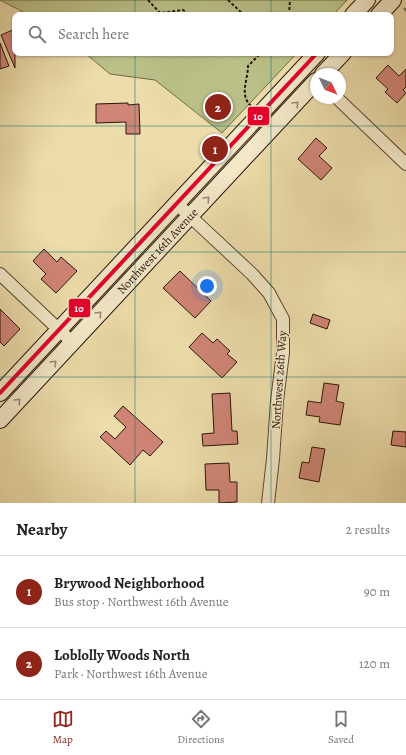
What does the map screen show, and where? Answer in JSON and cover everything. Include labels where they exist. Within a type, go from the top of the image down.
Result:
[{"type":"main road","points":[[356,12],[366,0]]},
{"type":"main road","points":[[382,12],[393,0]]},
{"type":"main road","name":"Northwest 16th Avenue","points":[[0,393],[314,56]]},
{"type":"main road","points":[[329,68],[340,56]]},
{"type":"main road","name":"Northwest 16th Avenue","points":[[0,420],[310,88]]},
{"type":"street","points":[[304,68],[310,73]]},
{"type":"street","points":[[343,104],[406,164]]},
{"type":"street","name":"Northwest 26th Way","points":[[177,204],[252,274],[269,293],[283,319],[283,353],[268,503]]},
{"type":"street","points":[[0,274],[73,343]]},
{"type":"path","points":[[148,0],[159,12]]},
{"type":"path","points":[[228,0],[241,12]]},
{"type":"path","points":[[289,12],[290,0]]},
{"type":"path","points":[[168,12],[183,10],[186,12]]},
{"type":"path","points":[[254,108],[247,102],[244,93],[248,77],[248,66],[258,56]]},
{"type":"green space","points":[[0,0],[347,0],[336,12],[23,12]]},
{"type":"green space","points":[[89,56],[294,56],[222,133],[155,80],[110,74]]},
{"type":"building","points":[[12,30],[12,56],[15,56],[15,68],[1,35]]},
{"type":"building","points":[[0,43],[9,66],[0,69]]},
{"type":"building","points":[[388,65],[399,76],[406,69],[406,87],[403,90],[406,93],[397,103],[385,92],[388,89],[376,78]]},
{"type":"building","points":[[128,103],[128,105],[139,104],[140,134],[126,134],[126,122],[96,123],[96,104]]},
{"type":"building","points":[[316,138],[327,148],[319,156],[332,168],[321,180],[298,159]]},
{"type":"building","points":[[44,249],[57,262],[61,257],[77,271],[56,293],[41,279],[46,274],[33,261]]},
{"type":"building","points":[[180,271],[211,301],[195,318],[163,288]]},
{"type":"building","points":[[0,309],[20,329],[4,346],[0,342]]},
{"type":"building","points":[[313,314],[330,320],[327,329],[310,323]]},
{"type":"building","points":[[202,333],[213,343],[217,339],[230,351],[227,354],[237,362],[222,378],[189,347]]},
{"type":"building","points":[[324,383],[339,385],[336,401],[344,403],[340,425],[319,422],[320,417],[306,415],[308,401],[321,403]]},
{"type":"building","points":[[230,393],[232,431],[237,431],[238,444],[203,446],[202,434],[214,433],[212,394]]},
{"type":"building","points":[[123,406],[163,442],[150,456],[143,450],[130,465],[100,437],[106,431],[115,439],[126,427],[114,416]]},
{"type":"building","points":[[393,431],[406,432],[406,447],[391,445]]},
{"type":"building","points":[[312,447],[325,449],[319,482],[299,478],[302,462],[309,463]]},
{"type":"building","points":[[229,463],[230,482],[237,482],[237,502],[219,503],[219,490],[206,490],[205,464]]},
{"type":"transit line","name":"10","points":[[0,393],[314,56]]},
{"type":"place","name":"Loblolly Woods North","points":[[218,107]]},
{"type":"place","name":"Brywood Neighborhood","points":[[215,149]]}]
